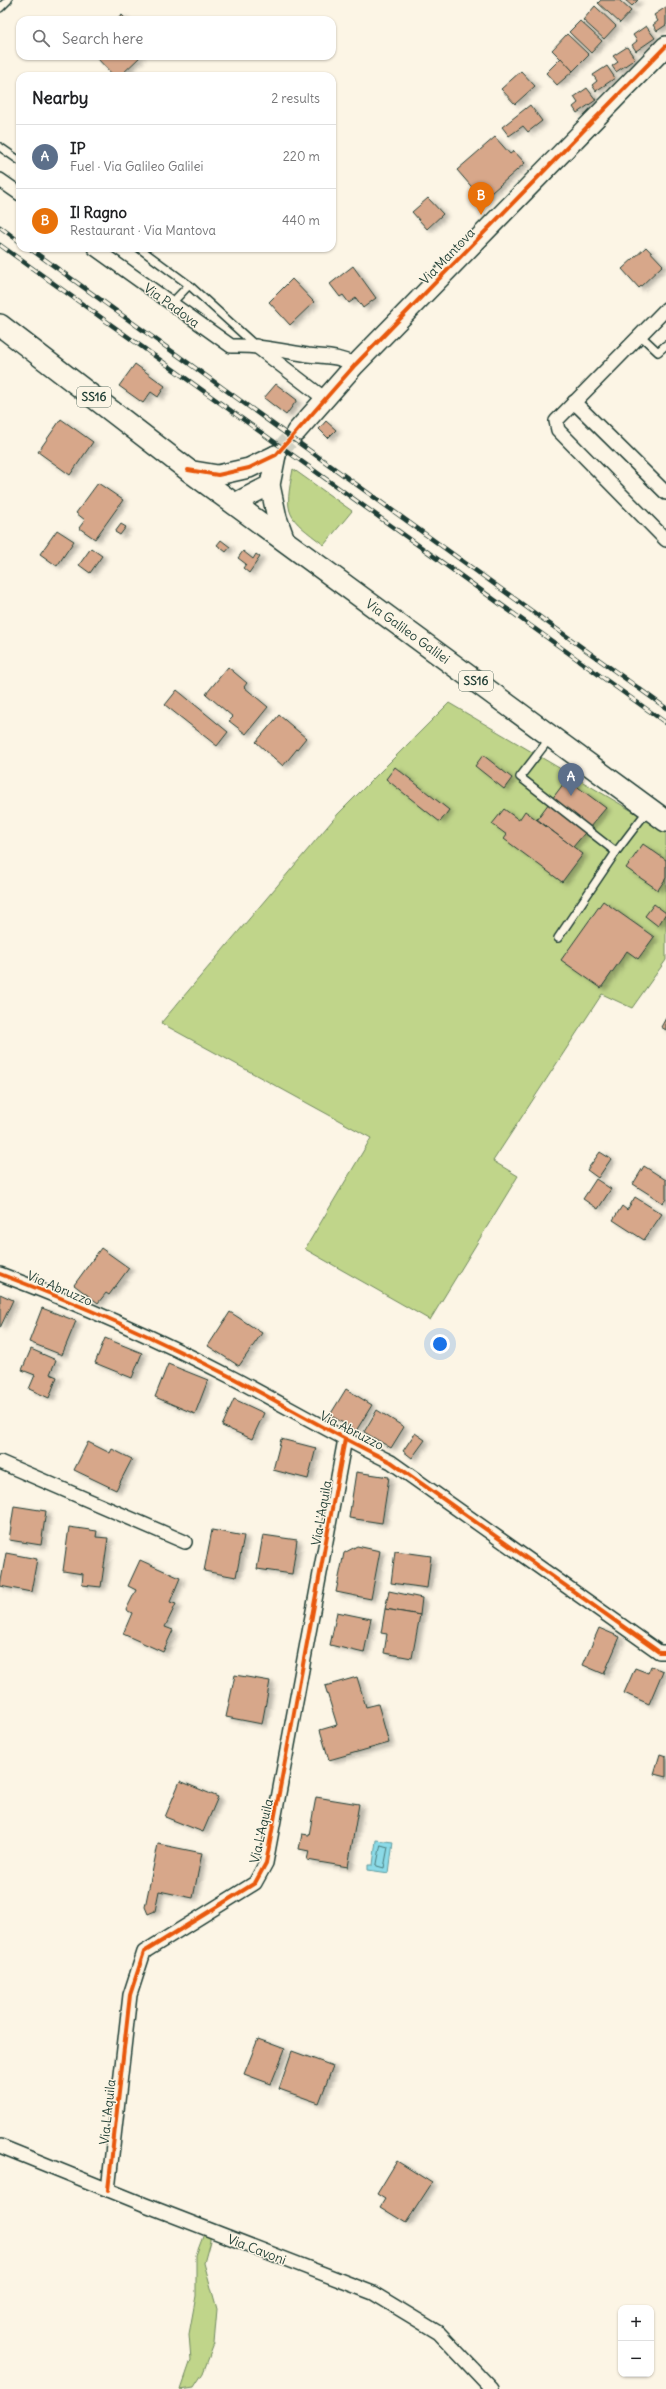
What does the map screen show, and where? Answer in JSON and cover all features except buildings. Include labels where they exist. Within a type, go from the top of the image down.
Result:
[{"type":"main road","name":"SS16","points":[[0,325],[188,470],[285,540]]},
{"type":"main road","name":"Via Galileo Galilei","points":[[285,540],[658,815]]},
{"type":"street","name":"Via Mantova","points":[[296,432],[355,365],[666,46]]},
{"type":"street","points":[[0,180],[16,191]]},
{"type":"street","name":"Via Padova","points":[[100,252],[232,346],[255,345],[310,355],[331,356],[344,359],[355,365]]},
{"type":"street","points":[[666,309],[556,420],[558,430],[666,540]]},
{"type":"street","points":[[255,345],[325,399]]},
{"type":"street","points":[[574,402],[666,493]]},
{"type":"street","points":[[188,470],[218,475],[249,468],[276,455],[270,485],[277,518],[285,540]]},
{"type":"street","points":[[235,503],[249,468]]},
{"type":"street","points":[[235,503],[270,485]]},
{"type":"street","name":"Via Abruzzo","points":[[0,1274],[61,1297],[232,1377],[344,1439],[391,1462],[659,1652],[666,1652]]},
{"type":"street","name":"Via L'Aquila","points":[[108,2190],[130,1995],[144,1952],[255,1883],[266,1863],[344,1439]]},
{"type":"street","points":[[0,1462],[184,1542]]},
{"type":"street","name":"Via Cavoni","points":[[0,2146],[108,2190],[373,2293],[438,2333],[492,2389]]},
{"type":"lane","points":[[0,8],[8,0]]},
{"type":"lane","points":[[0,147],[16,158]]},
{"type":"lane","points":[[144,252],[189,285],[255,345]]},
{"type":"lane","points":[[171,304],[189,285]]},
{"type":"lane","points":[[640,334],[658,352],[666,345]]},
{"type":"lane","points":[[552,737],[520,777],[616,852]]},
{"type":"lane","points":[[558,938],[616,852],[658,815]]},
{"type":"green space","points":[[293,469],[352,511],[324,545],[302,528],[291,514],[289,497]]},
{"type":"green space","points":[[449,703],[666,831],[666,960],[632,1008],[602,994],[493,1161],[518,1176],[430,1320],[305,1249],[371,1138],[161,1023],[338,814]]},
{"type":"green space","points":[[205,2231],[210,2237],[210,2241],[204,2263],[217,2309],[214,2344],[203,2373],[194,2387],[181,2389],[191,2360],[189,2334],[196,2296],[196,2255]]},
{"type":"water","points":[[376,1840],[393,1842],[389,1873],[368,1870],[368,1865],[373,1865]]},
{"type":"tunnel","points":[[276,455],[296,432]]},
{"type":"railway","points":[[0,227],[16,239]]},
{"type":"railway","points":[[0,245],[666,723]]},
{"type":"railway","points":[[35,252],[666,708]]},
{"type":"cycle path","points":[[188,470],[218,475],[249,468],[276,455],[355,365],[666,46]]},
{"type":"cycle path","points":[[0,1274],[59,1297],[147,1336],[233,1378],[391,1462],[659,1652],[666,1652]]},
{"type":"cycle path","points":[[108,2190],[130,1995],[144,1952],[255,1883],[266,1863],[345,1439]]},
{"type":"place","name":"Il Ragno","points":[[481,215]]},
{"type":"place","name":"IP","points":[[571,796]]}]
